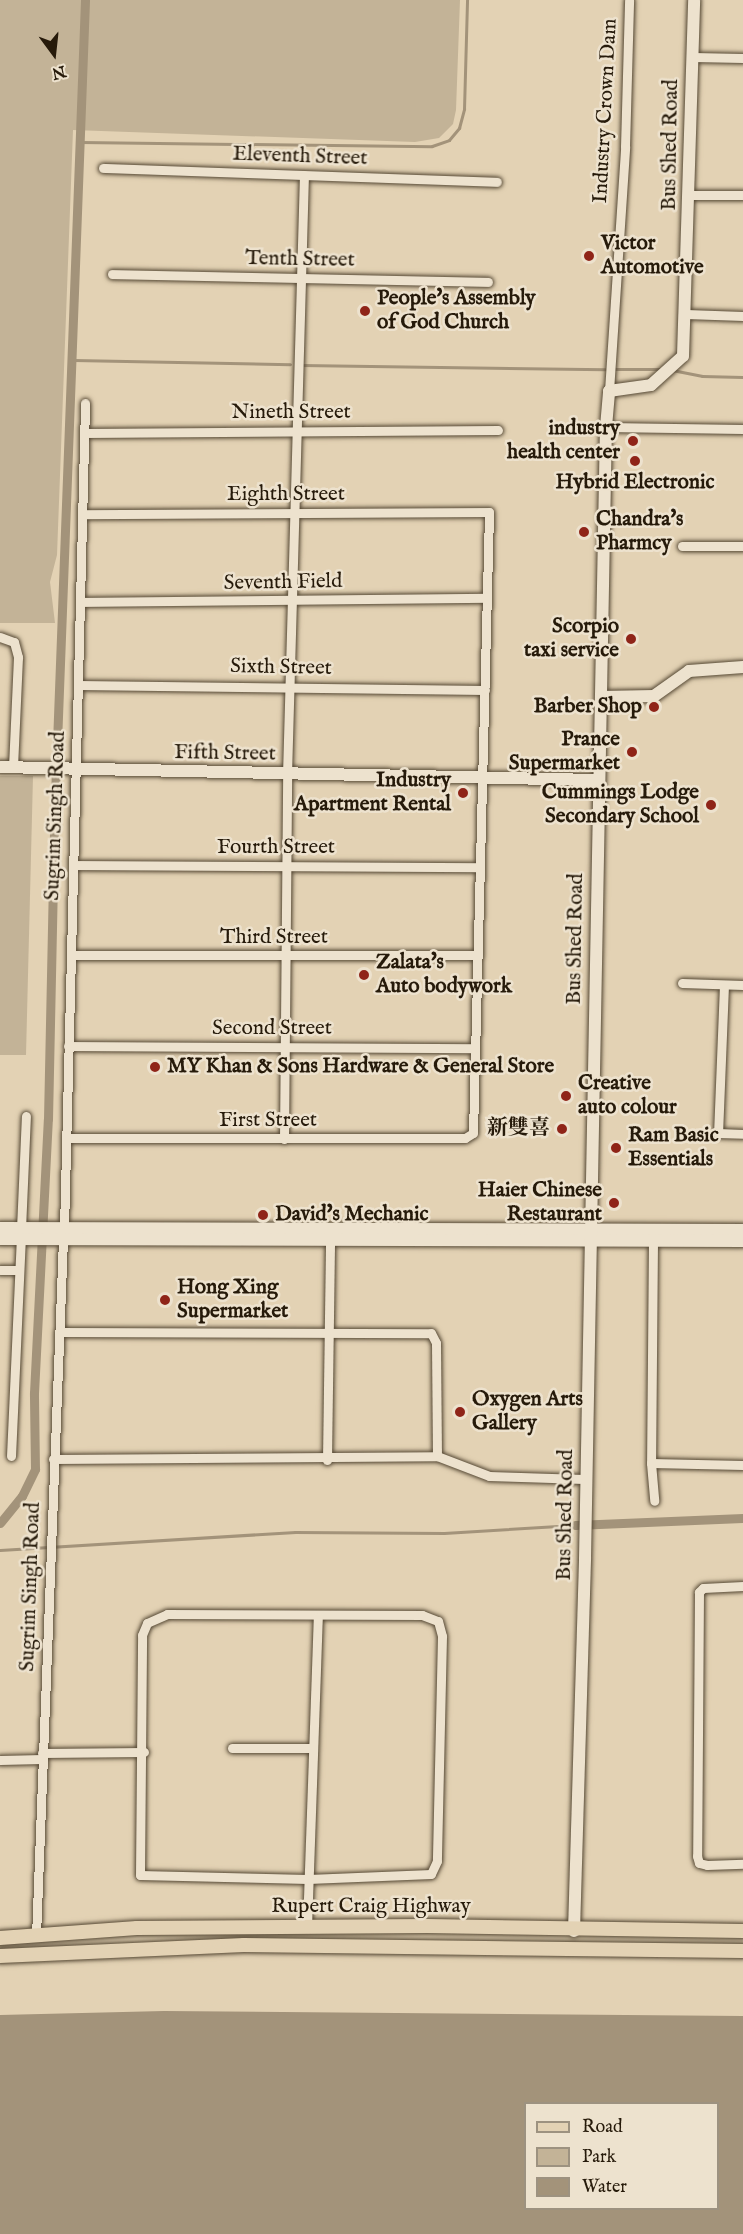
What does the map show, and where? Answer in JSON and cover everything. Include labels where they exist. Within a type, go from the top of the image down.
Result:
[{"type":"main road","name":"Rupert Craig Highway","points":[[0,1938],[137,1928],[307,1927],[743,1931]]},
{"type":"main road","name":"Rupert Craig Highway","points":[[0,1956],[244,1944],[743,1951]]},
{"type":"street","name":"Industry Crown Dam","points":[[609,391],[625,147],[629,0]]},
{"type":"street","name":"Bus Shed Road","points":[[574,1930],[592,1234],[598,780],[606,427],[609,391],[651,386],[679,363],[686,314],[694,0]]},
{"type":"street","points":[[693,57],[743,58]]},
{"type":"street","name":"Eleventh Street","points":[[103,168],[497,182]]},
{"type":"street","points":[[284,1139],[287,775],[304,175]]},
{"type":"street","points":[[690,195],[743,195]]},
{"type":"street","name":"Tenth Street","points":[[112,274],[488,282]]},
{"type":"street","points":[[686,314],[743,316]]},
{"type":"street","name":"Sugrim Singh Road","points":[[36,1936],[66,1138],[73,866],[72,771],[78,685],[85,403]]},
{"type":"street","points":[[606,427],[743,429]]},
{"type":"street","name":"Nineth Street","points":[[84,433],[498,430]]},
{"type":"street","name":"Eighth Street","points":[[82,514],[489,512],[486,598]]},
{"type":"street","points":[[682,546],[743,546]]},
{"type":"street","points":[[475,1048],[486,598]]},
{"type":"street","name":"Seventh Field","points":[[80,602],[486,598]]},
{"type":"street","points":[[0,637],[14,642],[18,657],[6,767]]},
{"type":"street","points":[[601,697],[654,696],[689,671],[743,667]]},
{"type":"street","name":"Sixth Street","points":[[78,685],[484,690]]},
{"type":"street","name":"Fifth Street","points":[[6,767],[72,771],[598,780]]},
{"type":"street","name":"Fourth Street","points":[[73,866],[480,867]]},
{"type":"street","name":"Third Street","points":[[71,955],[477,955]]},
{"type":"street","points":[[682,983],[743,985]]},
{"type":"street","points":[[724,985],[718,1133],[743,1134]]},
{"type":"street","name":"Second Street","points":[[68,1046],[475,1048]]},
{"type":"street","name":"First Street","points":[[66,1138],[284,1139],[470,1136],[473,1133],[475,1048]]},
{"type":"street","points":[[11,1456],[26,1116]]},
{"type":"street","points":[[0,1228],[22,1234]]},
{"type":"street","points":[[62,1234],[330,1239],[743,1230]]},
{"type":"street","points":[[0,1239],[22,1234],[592,1234],[653,1240],[743,1241]]},
{"type":"street","points":[[327,1460],[330,1239]]},
{"type":"street","points":[[653,1240],[651,1464],[654,1501]]},
{"type":"street","points":[[0,1270],[19,1270]]},
{"type":"street","points":[[59,1332],[433,1335],[436,1456]]},
{"type":"street","points":[[53,1459],[327,1460],[436,1456],[489,1476],[585,1479]]},
{"type":"street","points":[[651,1464],[743,1465]]},
{"type":"street","points":[[743,1586],[703,1588],[699,1592],[697,1856],[699,1863],[707,1865],[743,1864]]},
{"type":"street","points":[[422,1615],[438,1621],[442,1636],[437,1861],[431,1874],[309,1879],[140,1875],[144,1752],[142,1635],[154,1617],[422,1615]]},
{"type":"street","points":[[307,1927],[318,1617]]},
{"type":"street","points":[[232,1748],[313,1748]]},
{"type":"street","points":[[0,1760],[144,1752]]},
{"type":"green space","points":[[0,0],[460,0],[456,110],[453,124],[439,138],[415,142],[73,130],[57,555],[50,582],[55,623],[0,623]]},
{"type":"green space","points":[[0,776],[33,776],[26,1055],[0,1055]]},
{"type":"water","points":[[164,2011],[743,2016],[743,2234],[0,2234],[0,2015]]},
{"type":"waterway","points":[[0,1523],[22,1496],[35,1469],[34,1393],[48,1119],[55,796],[85,0]]},
{"type":"waterway","points":[[80,142],[432,146],[449,140],[459,128],[464,109],[467,0]]},
{"type":"waterway","points":[[74,360],[290,364]]},
{"type":"waterway","points":[[301,365],[605,369]]},
{"type":"waterway","points":[[613,369],[662,369]]},
{"type":"waterway","points":[[672,370],[702,376],[743,377]]},
{"type":"waterway","points":[[575,1525],[743,1518]]},
{"type":"waterway","points":[[0,1550],[295,1532],[444,1533],[575,1525]]},
{"type":"place","name":"Victor Automotive","points":[[589,256]]},
{"type":"place","name":"People's Assembly of God Church","points":[[365,311]]},
{"type":"place","name":"industry health center","points":[[633,441]]},
{"type":"place","name":"Hybrid Electronic","points":[[635,461]]},
{"type":"place","name":"Chandra's Pharmcy","points":[[584,532]]},
{"type":"place","name":"Scorpio taxi service","points":[[631,639]]},
{"type":"place","name":"Barber Shop","points":[[654,707]]},
{"type":"place","name":"Prance Supermarket","points":[[632,752]]},
{"type":"place","name":"Industry Apartment Rental","points":[[463,793]]},
{"type":"place","name":"Cummings Lodge Secondary School","points":[[711,805]]},
{"type":"place","name":"Zalata's Auto bodywork","points":[[364,975]]},
{"type":"place","name":"MY Khan & Sons Hardware & General Store","points":[[155,1067]]},
{"type":"place","name":"Creative auto colour","points":[[566,1096]]},
{"type":"place","name":"新雙喜","points":[[562,1129]]},
{"type":"place","name":"Ram Basic Essentials","points":[[616,1148]]},
{"type":"place","name":"Haier Chinese Restaurant","points":[[614,1203]]},
{"type":"place","name":"David's Mechanic","points":[[263,1215]]},
{"type":"place","name":"Hong Xing Supermarket","points":[[165,1300]]},
{"type":"place","name":"Oxygen Arts Gallery","points":[[460,1412]]}]
